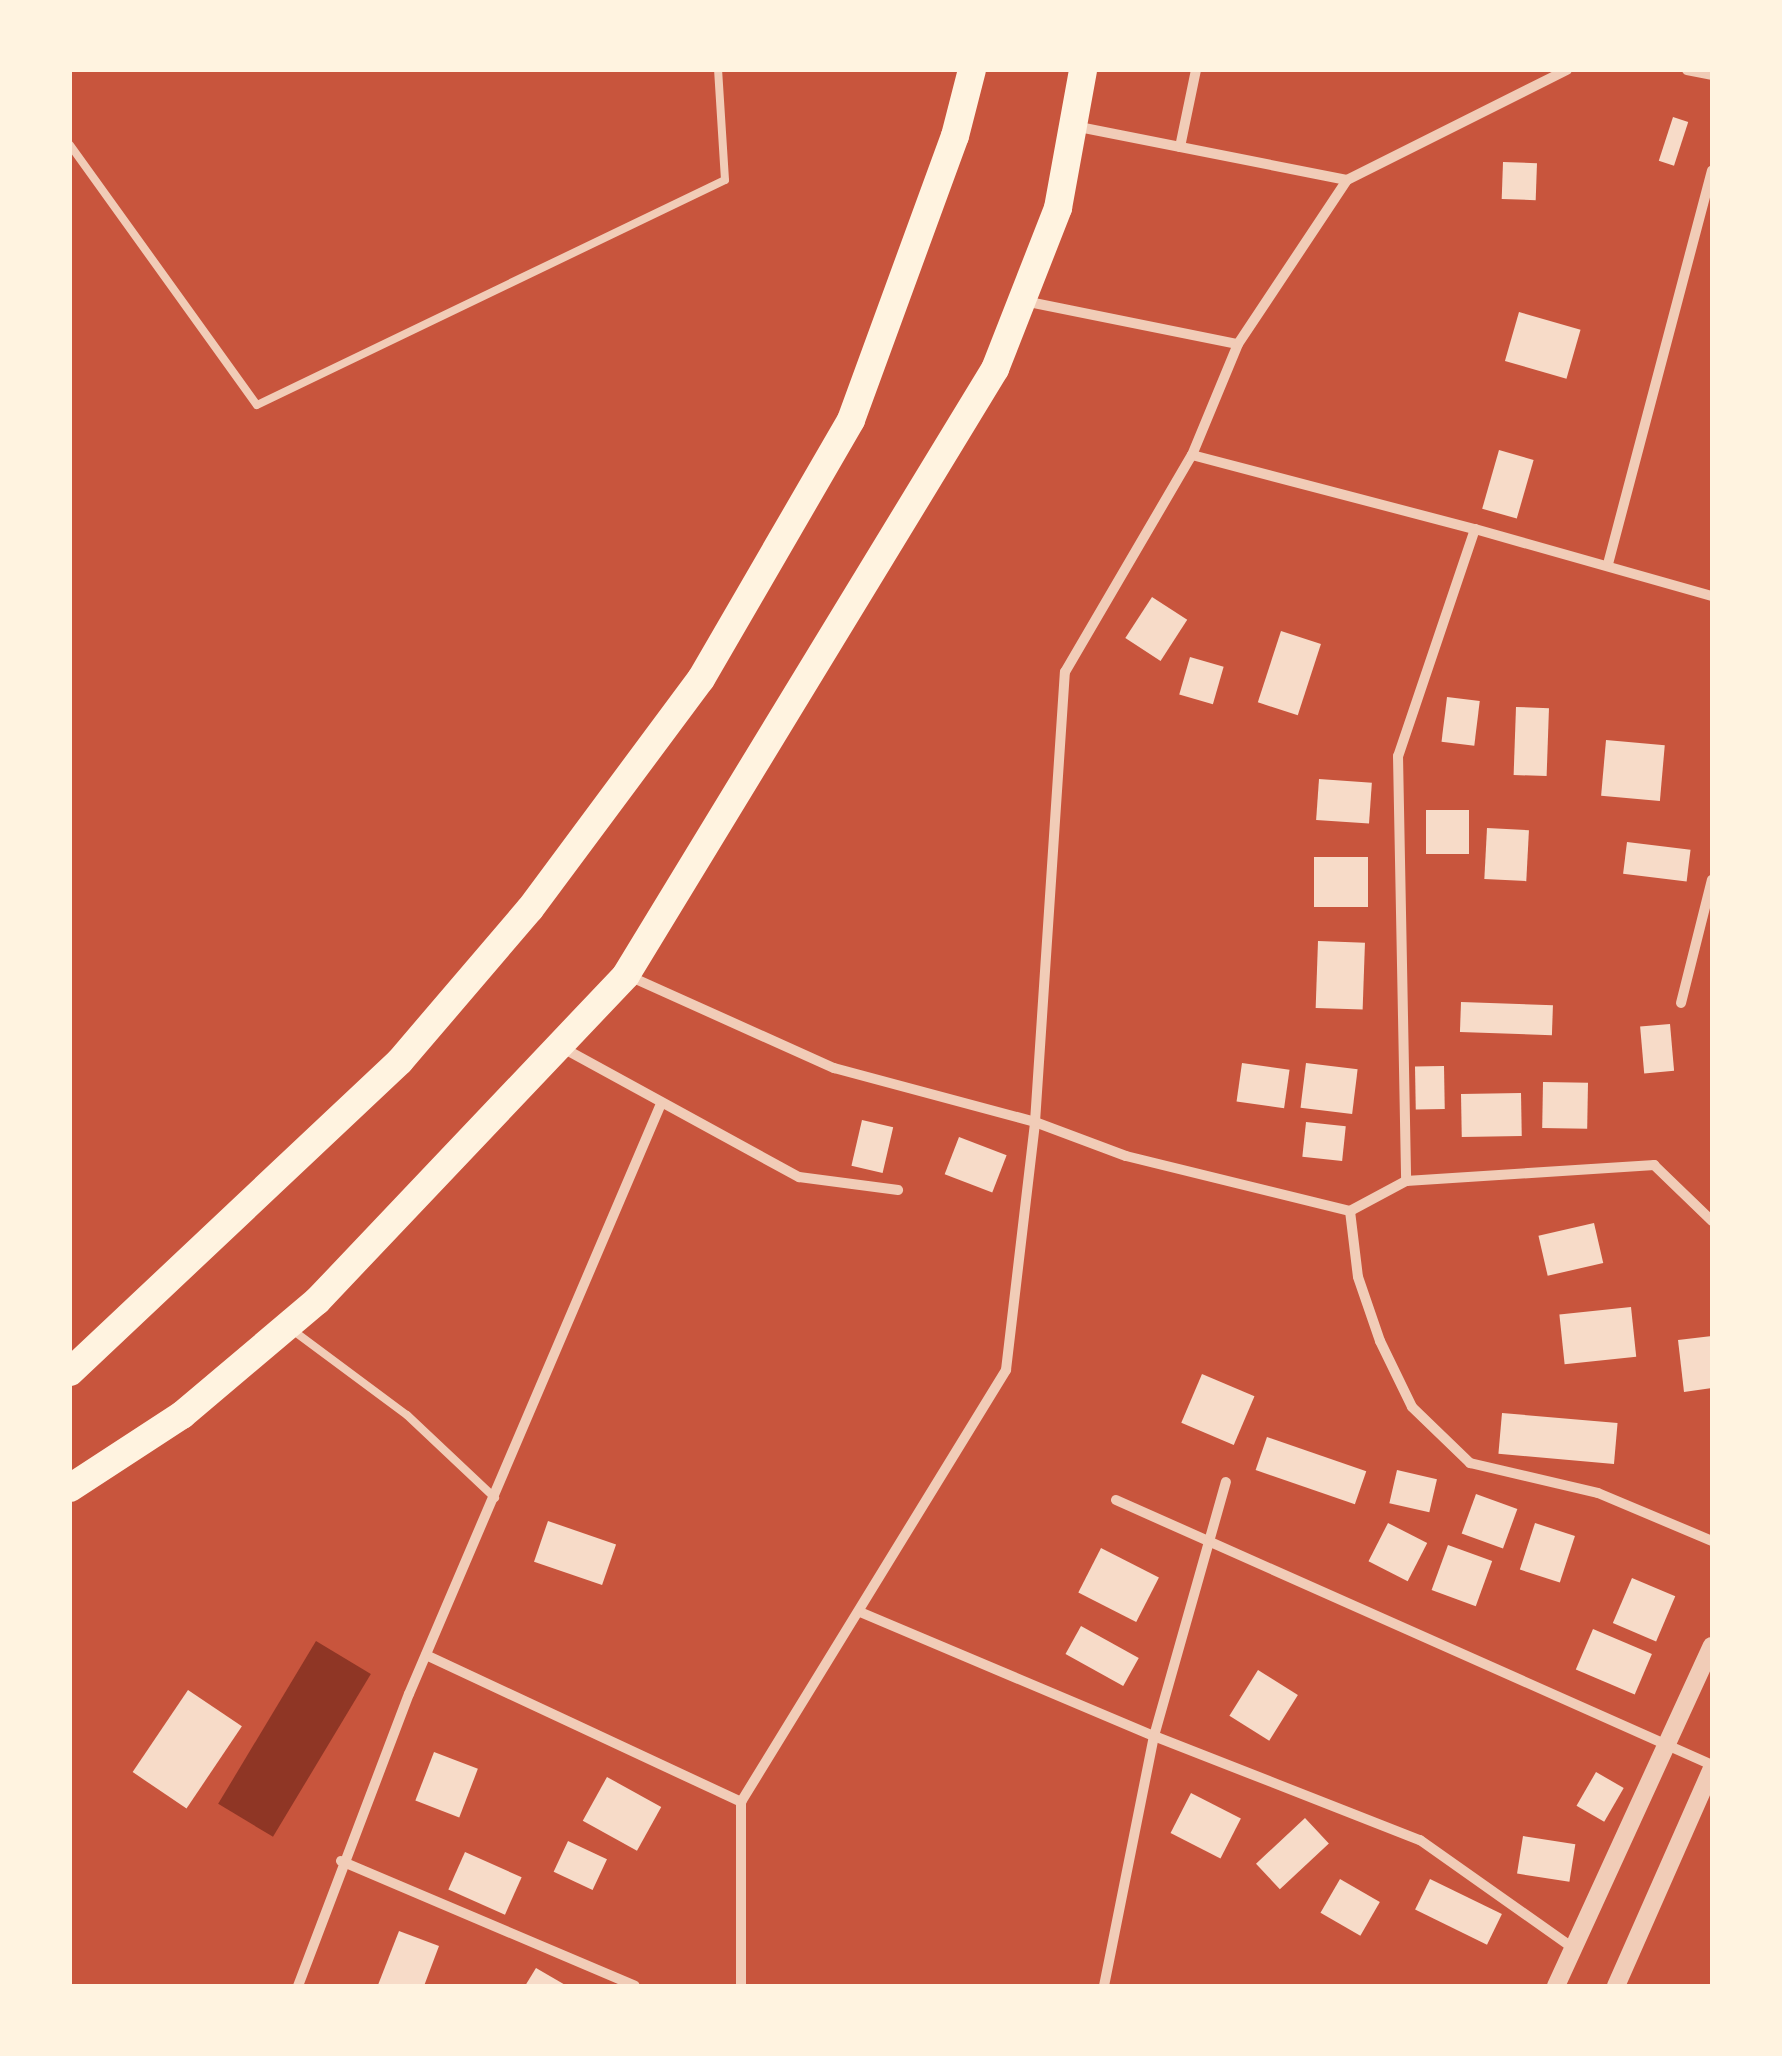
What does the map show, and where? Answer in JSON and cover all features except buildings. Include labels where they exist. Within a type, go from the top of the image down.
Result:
[{"type":"highway","points":[[70,1372],[400,1061],[530,909],[701,679],[851,420],[955,136],[972,70]]},
{"type":"highway","points":[[70,1488],[182,1416],[287,1326],[626,974],[994,369],[1058,208],[1082,70]]},
{"type":"street","points":[[1180,148],[1196,70]]},
{"type":"street","points":[[742,1986],[742,1802],[1006,1370],[1035,1122],[1064,672],[1192,455],[1238,344],[1348,180],[1568,70]]},
{"type":"street","points":[[1688,70],[1712,75]]},
{"type":"street","points":[[1073,126],[1348,180]]},
{"type":"street","points":[[1608,564],[1712,171]]},
{"type":"street","points":[[1022,300],[1238,344]]},
{"type":"street","points":[[1192,455],[1608,564],[1712,596]]},
{"type":"street","points":[[1406,1181],[1398,756],[1475,529]]},
{"type":"street","points":[[1681,1003],[1712,880]]},
{"type":"street","points":[[626,974],[834,1068],[1035,1122],[1126,1156],[1350,1211],[1406,1181],[1654,1165],[1712,1221]]},
{"type":"street","points":[[559,1046],[660,1106],[799,1177],[898,1190]]},
{"type":"street","points":[[298,1986],[341,1861],[660,1106]]},
{"type":"street","points":[[1350,1211],[1358,1277],[1380,1340],[1412,1407],[1470,1463],[1598,1493],[1712,1541]]},
{"type":"street","points":[[1104,1986],[1154,1736],[1226,1482]]},
{"type":"street","points":[[1116,1500],[1668,1742],[1712,1767],[1616,1986]]},
{"type":"street","points":[[860,1612],[1154,1736],[1420,1840],[1574,1948]]},
{"type":"street","points":[[1556,1986],[1712,1646]]},
{"type":"street","points":[[426,1655],[742,1802]]},
{"type":"street","points":[[341,1861],[635,1986]]},
{"type":"lane","points":[[70,144],[257,405],[725,180],[718,70]]},
{"type":"lane","points":[[287,1326],[407,1415],[495,1498]]},
{"type":"shaded area","points":[[316,1641],[371,1674],[273,1837],[218,1804]]}]
